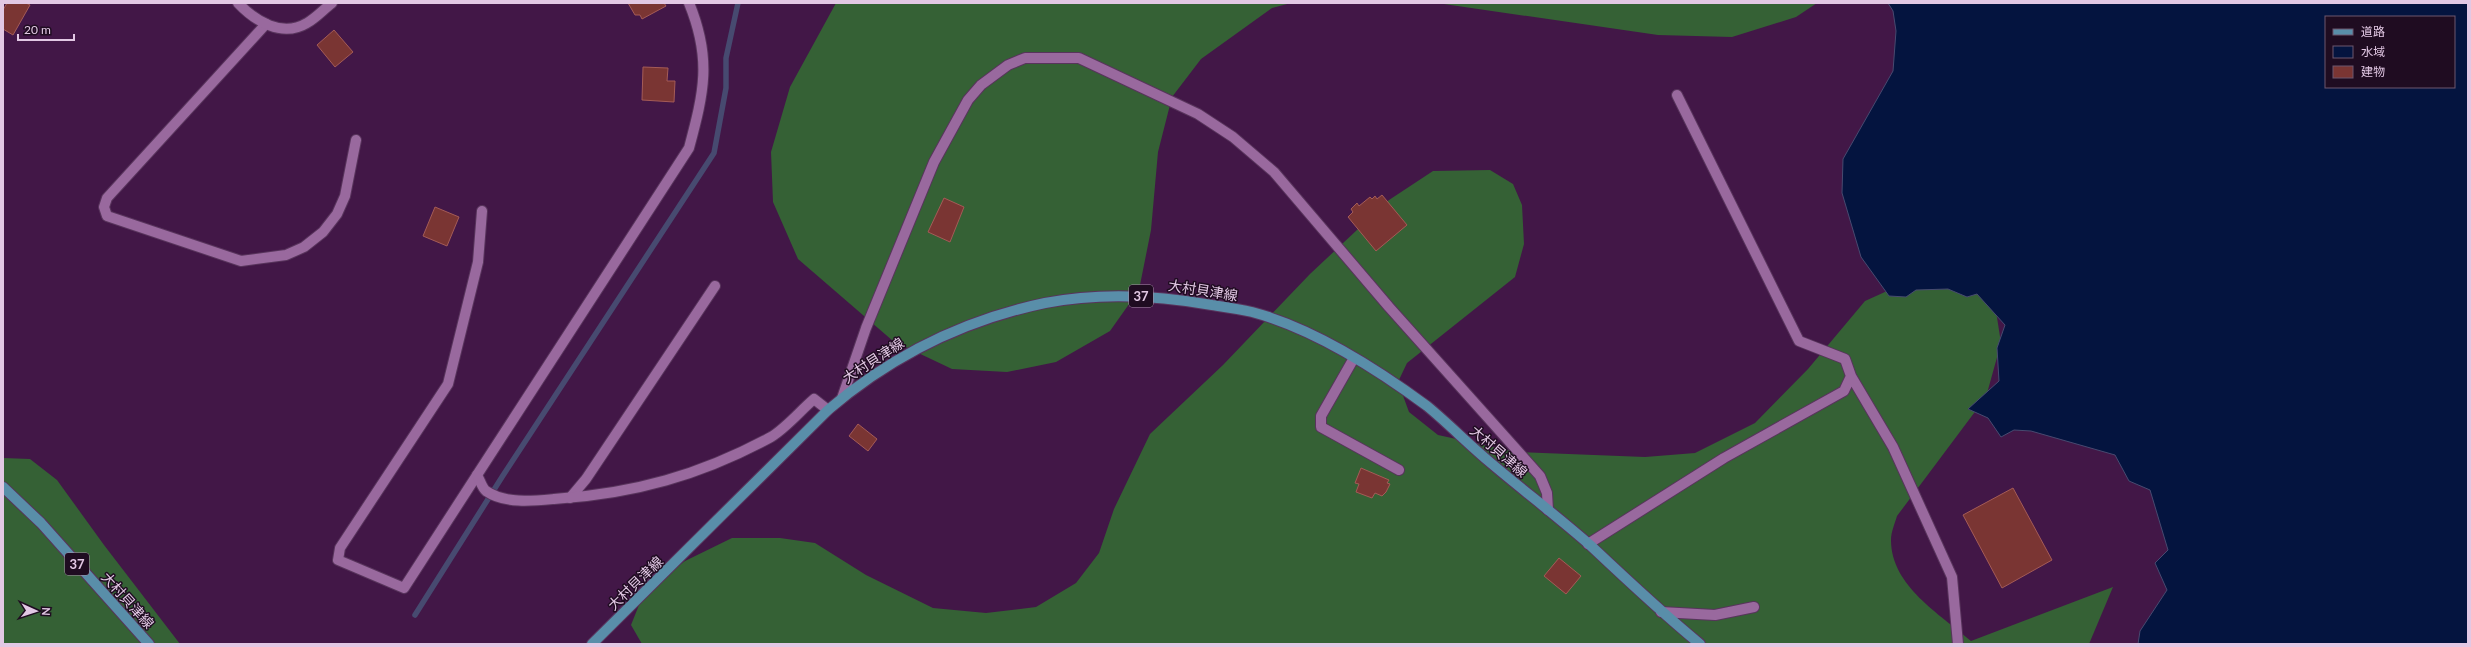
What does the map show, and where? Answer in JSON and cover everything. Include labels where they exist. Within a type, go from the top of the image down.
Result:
[{"type":"main road","name":"大村貝津線","points":[[592,644],[828,410],[842,398],[910,351],[957,329],[1008,311],[1064,299],[1115,294],[1174,298],[1253,312],[1315,336],[1354,358],[1428,407],[1588,544],[1662,612],[1700,644]]},
{"type":"main road","name":"大村貝津線","points":[[3,487],[41,523],[149,644]]},
{"type":"street","points":[[238,3],[251,17],[281,30],[306,24],[332,3]]},
{"type":"street","points":[[482,211],[478,262],[448,384],[340,548],[338,560],[404,588],[689,148],[702,102],[705,63],[699,27],[689,3]]},
{"type":"street","points":[[266,24],[107,198],[104,207],[107,216],[241,261],[286,255],[304,247],[323,232],[338,214],[345,196],[356,140]]},
{"type":"street","points":[[842,398],[866,328],[934,162],[968,100],[980,85],[1008,65],[1025,58],[1079,58],[1198,114],[1233,137],[1274,172],[1389,307],[1540,476],[1547,493],[1548,510]]},
{"type":"street","points":[[1676,95],[1799,341],[1845,359],[1851,376],[1892,447],[1952,577],[1958,644]]},
{"type":"street","points":[[570,498],[586,479],[715,286]]},
{"type":"street","points":[[1354,358],[1322,416],[1321,427],[1399,470]]},
{"type":"street","points":[[1588,544],[1724,458],[1844,391],[1851,376]]},
{"type":"street","points":[[477,475],[486,490],[508,500],[570,498],[625,492],[667,482],[714,464],[772,436],[814,399],[828,410]]},
{"type":"street","points":[[1662,612],[1715,615],[1754,607]]},
{"type":"green space","points":[[836,3],[1291,3],[1272,8],[1201,59],[1172,97],[1158,152],[1151,230],[1139,290],[1110,331],[1056,362],[1007,372],[952,369],[893,341],[798,259],[773,202],[771,152],[790,87]]},
{"type":"green space","points":[[1437,3],[1817,3],[1796,17],[1732,37],[1658,35]]},
{"type":"green space","points":[[1490,170],[1513,184],[1522,205],[1524,244],[1515,277],[1407,363],[1398,382],[1409,412],[1438,435],[1516,452],[1645,457],[1695,453],[1755,423],[1808,369],[1865,301],[1907,282],[1985,294],[1996,311],[2001,343],[1986,397],[1897,516],[1891,537],[1893,556],[1899,571],[1919,598],[1971,641],[2113,587],[2089,644],[642,644],[631,625],[645,590],[685,561],[732,538],[780,538],[815,543],[866,575],[933,608],[986,613],[1036,607],[1076,583],[1099,553],[1114,509],[1150,434],[1223,365],[1310,274],[1389,200],[1433,171]]},
{"type":"green space","points":[[3,458],[30,459],[57,480],[104,545],[180,644],[3,644]]},
{"type":"water","points":[[1888,3],[2468,3],[2468,644],[2138,644],[2140,631],[2167,590],[2155,563],[2168,550],[2150,490],[2129,481],[2115,455],[2031,431],[2014,430],[2001,437],[1988,418],[1968,409],[1999,381],[1997,348],[2005,325],[1977,294],[1967,297],[1948,289],[1916,290],[1906,297],[1889,296],[1861,257],[1842,193],[1843,159],[1893,71],[1896,31],[1893,11]]},
{"type":"building","points":[[7,3],[26,3],[30,5],[13,35],[3,29],[3,10]]},
{"type":"building","points":[[628,3],[664,3],[666,6],[642,19],[640,15],[635,15]]},
{"type":"building","points":[[334,30],[353,52],[335,67],[317,45]]},
{"type":"building","points":[[643,67],[668,68],[667,81],[675,81],[674,102],[642,100]]},
{"type":"building","points":[[1382,195],[1407,225],[1376,251],[1348,217],[1353,212],[1351,209],[1357,203],[1359,206],[1370,197],[1372,199],[1375,196],[1377,199]]},
{"type":"building","points":[[944,198],[964,207],[950,242],[928,232]]},
{"type":"building","points":[[435,207],[459,217],[447,246],[423,236]]},
{"type":"building","points":[[858,424],[877,439],[868,451],[849,436]]},
{"type":"building","points":[[1361,468],[1389,480],[1387,483],[1390,484],[1382,496],[1375,493],[1372,498],[1356,492],[1359,484],[1355,483]]},
{"type":"building","points":[[2013,488],[2052,560],[2002,588],[1963,515]]},
{"type":"building","points":[[1559,558],[1581,576],[1566,594],[1544,576]]},
{"type":"waterway","points":[[415,615],[502,477],[714,153],[726,88],[726,58],[738,3]]}]
